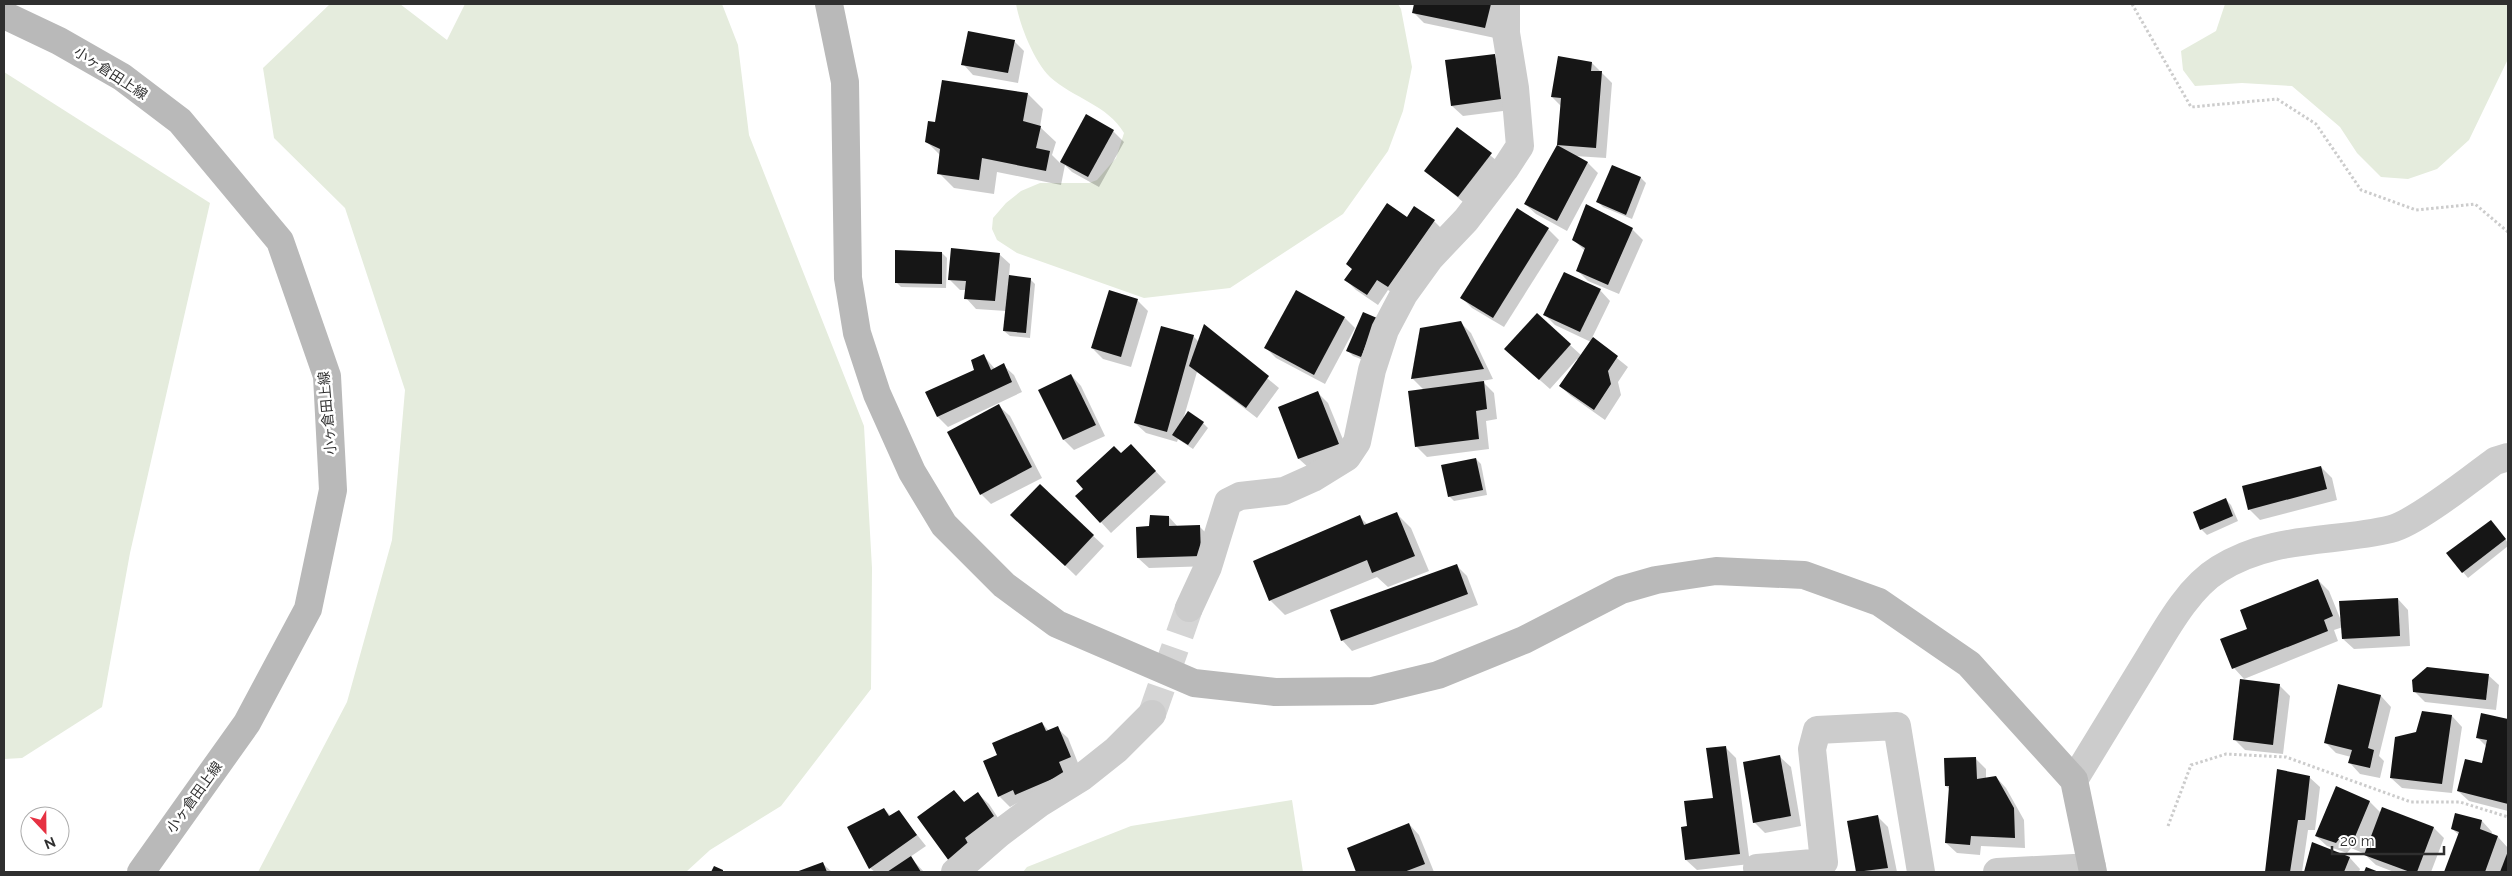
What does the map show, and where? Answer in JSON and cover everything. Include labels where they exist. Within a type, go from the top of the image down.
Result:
[{"type":"street","points":[[830,4],[845,82],[848,278],[857,332],[877,394],[912,472],[944,525],[1004,585],[1057,624],[1194,683],[1275,692],[1372,691],[1438,675],[1524,640],[1622,590],[1656,580],[1716,571],[1804,575],[1878,602],[1969,664],[2074,780],[2092,870],[1996,872]]},
{"type":"street","points":[[1189,608],[1208,567],[1228,502],[1240,496],[1284,491],[1313,478],[1347,457],[1357,442],[1372,370],[1385,330],[1404,294],[1430,258],[1466,220],[1505,170],[1520,146],[1516,96],[1506,33],[1506,4]]},
{"type":"street","name":"小ヶ倉田上線","points":[[4,16],[59,41],[122,77],[180,121],[280,240],[327,376],[333,490],[308,609],[247,723],[141,872]]},
{"type":"street","points":[[2074,780],[2170,623],[2190,595],[2218,569],[2252,554],[2290,542],[2392,528],[2417,515],[2496,461],[2508,457]]},
{"type":"street","points":[[955,872],[1000,833],[1116,750],[1152,714]]},
{"type":"street","points":[[1757,868],[1824,862],[1812,749],[1817,730],[1897,726],[1921,872]]},
{"type":"path","points":[[2132,4],[2191,107],[2277,99],[2316,124],[2361,190],[2416,210],[2475,204],[2508,232]]},
{"type":"path","points":[[2168,826],[2191,765],[2226,754],[2286,757],[2412,802],[2460,802],[2508,817]]},
{"type":"green space","points":[[330,4],[400,4],[447,40],[465,4],[722,4],[738,45],[749,135],[864,426],[872,568],[871,689],[781,806],[710,850],[686,872],[258,872],[347,702],[392,540],[405,390],[345,208],[274,138],[263,68]]},
{"type":"green space","points":[[1016,4],[1398,4],[1401,9],[1412,67],[1403,111],[1388,151],[1343,214],[1230,288],[1144,298],[1017,253],[997,240],[992,229],[993,218],[1006,203],[1021,191],[1040,183],[1089,183],[1097,180],[1116,158],[1124,133],[1109,115],[1069,91],[1050,77],[1044,70],[1028,43]]},
{"type":"green space","points":[[2225,4],[2508,4],[2508,59],[2469,140],[2437,169],[2408,179],[2381,177],[2357,153],[2340,127],[2292,86],[2242,83],[2195,86],[2183,70],[2181,51],[2216,31]]},
{"type":"green space","points":[[4,72],[210,203],[130,553],[102,707],[22,758],[4,759]]},
{"type":"green space","points":[[1292,800],[1303,872],[1023,872],[1027,867],[1131,826]]},
{"type":"building","points":[[1414,4],[1491,4],[1485,28],[1412,13]]},
{"type":"building","points":[[968,31],[1015,40],[1008,73],[961,65]]},
{"type":"building","points":[[1495,54],[1501,99],[1451,106],[1445,60]]},
{"type":"building","points":[[1558,56],[1592,62],[1591,71],[1602,71],[1596,148],[1557,145],[1561,98],[1551,97]]},
{"type":"building","points":[[942,80],[1028,93],[1023,121],[1041,126],[1036,148],[1050,151],[1046,171],[982,158],[979,180],[937,174],[940,149],[925,142],[928,121],[935,122]]},
{"type":"building","points":[[1086,114],[1114,130],[1088,177],[1060,162]]},
{"type":"building","points":[[1457,127],[1492,153],[1458,197],[1424,171]]},
{"type":"building","points":[[1557,145],[1588,162],[1557,221],[1524,204]]},
{"type":"building","points":[[1612,165],[1641,177],[1626,215],[1596,202]]},
{"type":"building","points":[[1387,203],[1407,217],[1414,206],[1435,220],[1388,287],[1377,280],[1367,295],[1344,280],[1352,269],[1346,264]]},
{"type":"building","points":[[1586,204],[1633,228],[1608,285],[1576,271],[1585,248],[1572,240]]},
{"type":"building","points":[[1517,208],[1549,228],[1493,318],[1460,298]]},
{"type":"building","points":[[951,248],[1000,253],[995,301],[964,299],[966,281],[948,280]]},
{"type":"building","points":[[895,250],[942,252],[942,284],[895,283]]},
{"type":"building","points":[[1564,272],[1601,289],[1580,332],[1543,315]]},
{"type":"building","points":[[1009,275],[1031,278],[1026,333],[1003,331]]},
{"type":"building","points":[[1109,290],[1138,299],[1121,357],[1091,348]]},
{"type":"building","points":[[1296,290],[1345,317],[1314,375],[1264,348]]},
{"type":"building","points":[[1363,312],[1377,318],[1361,357],[1346,351]]},
{"type":"building","points":[[1537,313],[1571,344],[1539,380],[1504,349]]},
{"type":"building","points":[[1461,321],[1484,369],[1411,379],[1420,328]]},
{"type":"building","points":[[1204,324],[1269,376],[1246,408],[1189,366]]},
{"type":"building","points":[[1161,326],[1194,335],[1167,432],[1134,423]]},
{"type":"building","points":[[1593,337],[1618,356],[1608,371],[1611,384],[1594,410],[1559,386]]},
{"type":"building","points":[[984,354],[991,370],[1004,363],[1012,382],[937,417],[925,392],[974,370],[971,360]]},
{"type":"building","points":[[1071,374],[1096,425],[1063,440],[1038,390]]},
{"type":"building","points":[[1484,381],[1487,409],[1476,411],[1479,439],[1415,447],[1408,391]]},
{"type":"building","points":[[1318,391],[1339,444],[1298,459],[1278,407]]},
{"type":"building","points":[[999,404],[1032,467],[980,495],[947,432]]},
{"type":"building","points":[[1188,411],[1204,422],[1188,445],[1172,435]]},
{"type":"building","points":[[1131,444],[1156,471],[1100,523],[1075,496],[1083,489],[1076,481],[1114,446],[1121,453]]},
{"type":"building","points":[[1476,458],[1483,490],[1448,497],[1441,465]]},
{"type":"building","points":[[2321,466],[2327,489],[2248,510],[2242,486]]},
{"type":"building","points":[[1040,484],[1094,535],[1065,566],[1010,515]]},
{"type":"building","points":[[2226,498],[2233,516],[2200,530],[2193,512]]},
{"type":"building","points":[[1397,512],[1415,556],[1372,573],[1367,560],[1269,601],[1253,561],[1360,515],[1364,525]]},
{"type":"building","points":[[1150,515],[1169,516],[1169,526],[1200,525],[1201,556],[1137,558],[1136,527],[1149,526]]},
{"type":"building","points":[[2491,520],[2506,539],[2462,573],[2446,553]]},
{"type":"building","points":[[1457,564],[1468,594],[1341,641],[1330,610]]},
{"type":"building","points":[[2318,579],[2333,616],[2324,620],[2328,631],[2232,669],[2220,639],[2247,629],[2240,610]]},
{"type":"building","points":[[2398,598],[2400,636],[2342,639],[2339,601]]},
{"type":"building","points":[[2427,667],[2489,674],[2486,700],[2413,692],[2412,680]]},
{"type":"building","points":[[2240,679],[2280,684],[2273,745],[2233,740]]},
{"type":"building","points":[[2338,684],[2381,695],[2368,748],[2374,750],[2370,768],[2348,763],[2352,750],[2324,743]]},
{"type":"building","points":[[2422,711],[2452,715],[2442,784],[2390,778],[2395,737],[2416,732]]},
{"type":"building","points":[[2481,713],[2508,719],[2508,804],[2457,791],[2465,759],[2482,763],[2487,740],[2476,738]]},
{"type":"building","points":[[1042,722],[1046,731],[1058,726],[1071,757],[1059,762],[1064,774],[1015,795],[1013,790],[998,797],[983,761],[997,755],[992,743]]},
{"type":"building","points":[[1726,746],[1740,854],[1685,860],[1681,827],[1687,826],[1684,801],[1713,798],[1706,748]]},
{"type":"building","points":[[1780,755],[1791,816],[1753,823],[1743,762]]},
{"type":"building","points":[[1976,757],[1977,779],[1996,776],[2014,808],[2015,838],[1971,836],[1970,845],[1945,843],[1949,786],[1945,786],[1944,758]]},
{"type":"building","points":[[2277,769],[2310,776],[2305,820],[2298,820],[2290,872],[2265,872]]},
{"type":"building","points":[[2336,786],[2370,801],[2352,844],[2340,838],[2336,843],[2315,836]]},
{"type":"building","points":[[954,790],[964,802],[978,792],[994,816],[965,838],[970,847],[949,861],[917,817]]},
{"type":"building","points":[[2382,807],[2434,827],[2417,872],[2410,872],[2364,855]]},
{"type":"building","points":[[884,808],[889,816],[899,810],[917,835],[869,869],[847,827]]},
{"type":"building","points":[[2455,813],[2482,820],[2480,829],[2498,836],[2485,872],[2444,872],[2459,832],[2451,829]]},
{"type":"building","points":[[1878,815],[1888,868],[1856,872],[1847,821]]},
{"type":"building","points":[[1409,823],[1425,864],[1404,872],[1356,872],[1347,848]]},
{"type":"building","points":[[2312,842],[2350,857],[2344,872],[2304,872]]},
{"type":"building","points":[[2508,851],[2508,872],[2500,872]]},
{"type":"building","points":[[911,856],[921,872],[887,872]]},
{"type":"building","points":[[823,862],[827,872],[796,872]]},
{"type":"building","points":[[714,866],[723,870],[723,872],[711,872]]},
{"type":"building","points":[[2366,867],[2379,872],[2364,872]]},
{"type":"tunnel","points":[[1152,714],[1189,608]]}]
